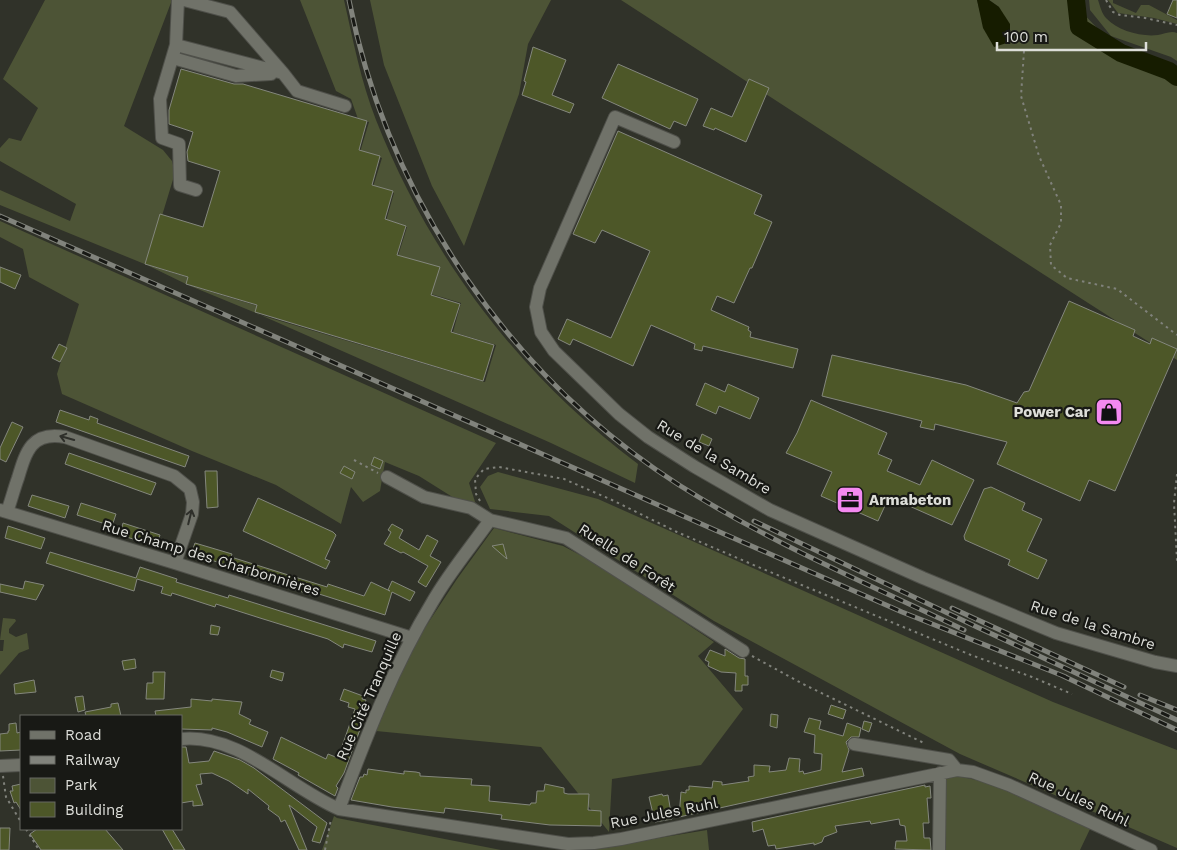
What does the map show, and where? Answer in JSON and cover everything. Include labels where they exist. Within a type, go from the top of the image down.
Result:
[{"type":"street","points":[[178,0],[176,45],[160,99],[162,138],[179,144],[180,185],[196,190]]},
{"type":"street","points":[[184,0],[230,12],[297,91],[345,106]]},
{"type":"street","points":[[176,45],[283,73]]},
{"type":"street","points":[[173,58],[236,76],[283,73]]},
{"type":"street","name":"Rue de la Sambre","points":[[674,142],[615,117],[540,288],[536,307],[541,332],[554,351],[619,414],[648,437],[695,467],[770,510],[923,578],[1056,633],[1155,662],[1177,666]]},
{"type":"street","points":[[4,511],[25,455],[33,443],[54,435],[65,437],[174,476],[190,490],[192,514],[175,563]]},
{"type":"street","name":"Ruelle de Forêt","points":[[387,477],[424,497],[471,508],[490,520],[566,538],[743,651]]},
{"type":"street","name":"Rue Champ des Charbonnières","points":[[4,511],[412,638]]},
{"type":"street","name":"Rue Cité Tranquille","points":[[339,809],[373,720],[412,638],[433,600],[490,520]]},
{"type":"street","name":"Rue Jules Ruhl","points":[[182,739],[202,740],[230,747],[254,759],[325,803],[339,809],[568,844],[594,843],[630,837],[957,770],[973,772],[1009,784],[1151,850]]},
{"type":"street","points":[[854,744],[949,760],[957,770]]},
{"type":"street","points":[[1,766],[20,765]]},
{"type":"street","points":[[939,850],[940,773]]},
{"type":"path","points":[[1106,0],[1113,12],[1120,15],[1177,25]]},
{"type":"path","points":[[1024,51],[1021,96],[1039,156],[1061,205],[1061,223],[1050,245],[1051,265],[1067,278],[1117,290],[1177,335]]},
{"type":"path","points":[[354,460],[387,477]]},
{"type":"path","points":[[490,520],[476,494],[475,479],[484,469],[498,467],[564,479],[746,562],[1072,694]]},
{"type":"path","points":[[1177,474],[1174,502],[1177,561]]},
{"type":"path","points":[[743,651],[926,744]]},
{"type":"path","points":[[1,766],[6,797],[20,820]]},
{"type":"path","points":[[325,850],[330,822],[339,809]]},
{"type":"path","points":[[27,830],[39,850]]},
{"type":"green space","points":[[45,0],[172,0],[124,126],[163,150],[172,161],[175,173],[147,265],[0,205],[0,190],[70,221],[76,204],[0,161],[0,148],[9,138],[21,141],[38,108],[3,79]]},
{"type":"green space","points":[[300,0],[344,0],[366,91],[376,120],[398,171],[423,219],[452,266],[483,310],[517,353],[595,430],[638,464],[635,483],[551,443],[261,315],[485,382],[496,345],[453,332],[461,303],[431,294],[398,256],[407,227],[386,221],[394,193],[373,187],[382,158],[360,152],[369,122],[358,119],[351,99],[336,91]]},
{"type":"green space","points":[[370,0],[551,0],[528,44],[519,94],[464,246],[432,186],[384,65]]},
{"type":"green space","points":[[621,0],[977,0],[980,12],[999,7],[989,0],[1075,0],[1076,6],[1121,53],[1169,71],[1177,77],[1177,360],[1043,274]]},
{"type":"green space","points":[[1089,0],[1098,0],[1106,18],[1123,30],[1144,35],[1177,33],[1177,61],[1171,57],[1111,36],[1090,10]]},
{"type":"green space","points":[[1108,0],[1113,0],[1113,3],[1136,13],[1141,5],[1149,5],[1177,20],[1177,24],[1154,18],[1118,13]]},
{"type":"green space","points":[[0,221],[496,443],[469,483],[477,508],[454,498],[419,476],[385,462],[380,491],[363,502],[351,487],[341,524],[276,485],[192,451],[62,394],[57,374],[79,304],[29,277],[23,249],[0,237]]},
{"type":"green space","points":[[147,265],[190,278],[188,285]]},
{"type":"green space","points":[[188,285],[258,306],[257,313],[256,313]]},
{"type":"green space","points":[[498,472],[598,499],[1053,702],[1177,750],[1177,848],[960,754],[714,621],[549,516],[490,509],[480,487],[488,476]]},
{"type":"green space","points":[[494,528],[563,546],[599,565],[714,642],[698,656],[743,709],[701,765],[612,779],[609,832],[541,747],[376,731],[390,681],[457,579]]},
{"type":"green space","points":[[3,618],[15,619],[16,621],[9,629],[9,633],[16,637],[27,633],[29,649],[19,653],[0,675],[0,651],[3,651],[4,640],[0,640]]},
{"type":"green space","points":[[940,773],[1014,787],[1090,829],[1080,850],[939,850]]},
{"type":"green space","points":[[334,816],[337,818],[501,850],[322,850]]},
{"type":"green space","points":[[707,830],[709,850],[585,850]]},
{"type":"shaded area","points":[[977,0],[989,0],[999,7],[1010,24],[1010,42],[994,47],[983,28]]},
{"type":"building","points":[[1173,0],[1177,0],[1177,18],[1167,14]]},
{"type":"building","points":[[533,47],[566,60],[552,95],[574,104],[570,113],[522,95]]},
{"type":"building","points":[[618,64],[698,99],[686,126],[674,121],[670,129],[602,98]]},
{"type":"building","points":[[181,69],[234,84],[243,84],[367,121],[359,150],[380,156],[372,185],[393,191],[385,219],[406,226],[397,255],[440,267],[431,295],[460,304],[451,332],[494,345],[483,381],[255,312],[257,305],[186,284],[188,277],[145,264],[160,214],[203,227],[220,171],[188,161],[187,152],[193,132],[169,124],[169,110]]},
{"type":"building","points":[[749,79],[769,88],[746,142],[715,128],[714,130],[703,126],[711,108],[732,117]]},
{"type":"building","points":[[618,131],[762,195],[754,214],[772,222],[752,268],[750,268],[734,303],[717,296],[711,310],[749,327],[750,337],[798,349],[793,368],[703,346],[702,351],[694,349],[695,344],[651,325],[633,366],[573,339],[570,345],[558,339],[567,319],[611,338],[650,251],[602,230],[595,243],[573,234]]},
{"type":"building","points":[[0,267],[21,275],[15,289],[0,282]]},
{"type":"building","points":[[1069,301],[1135,330],[1133,336],[1150,344],[1152,338],[1177,349],[1115,491],[1089,480],[1080,501],[997,464],[1007,442],[935,424],[934,430],[920,427],[922,421],[822,396],[832,355],[966,385],[1017,403],[1024,392],[1029,391]]},
{"type":"building","points":[[59,344],[67,348],[60,362],[52,358]]},
{"type":"building","points":[[705,383],[725,392],[728,384],[759,398],[750,419],[719,406],[716,414],[696,405]]},
{"type":"building","points":[[811,400],[887,433],[878,454],[892,460],[887,471],[920,485],[932,460],[974,480],[952,525],[889,497],[878,521],[821,496],[832,472],[786,453]]},
{"type":"building","points":[[60,410],[89,420],[90,416],[98,419],[97,423],[189,456],[185,467],[56,422]]},
{"type":"building","points":[[12,422],[23,427],[6,462],[0,459],[0,448]]},
{"type":"building","points":[[702,434],[712,439],[709,446],[699,442]]},
{"type":"building","points":[[69,453],[156,483],[151,495],[65,464]]},
{"type":"building","points":[[374,457],[383,461],[380,469],[371,465]]},
{"type":"building","points":[[344,466],[355,472],[352,479],[340,473]]},
{"type":"building","points":[[205,471],[217,471],[218,507],[207,508]]},
{"type":"building","points":[[991,487],[1025,503],[1022,510],[1042,519],[1027,551],[1047,560],[1038,579],[1008,565],[1010,560],[965,540],[964,536],[984,489]]},
{"type":"building","points":[[32,495],[69,506],[65,518],[28,506]]},
{"type":"building","points":[[258,498],[336,535],[325,559],[330,561],[326,569],[243,531]]},
{"type":"building","points":[[81,503],[116,514],[112,526],[77,515]]},
{"type":"building","points":[[123,523],[160,535],[156,546],[120,535]]},
{"type":"building","points":[[392,524],[403,530],[399,538],[419,550],[427,535],[438,541],[430,556],[441,562],[426,587],[418,582],[428,566],[384,544],[391,532],[388,530]]},
{"type":"building","points":[[8,526],[45,538],[41,549],[5,538]]},
{"type":"building","points":[[195,543],[232,554],[231,557],[266,568],[327,587],[328,584],[364,596],[371,582],[390,591],[388,590],[392,581],[415,592],[410,601],[392,592],[385,615],[316,593],[315,596],[236,571],[237,568],[191,554]]},
{"type":"building","points":[[503,544],[507,559],[492,546]]},
{"type":"building","points":[[50,552],[136,578],[140,567],[177,579],[176,582],[228,598],[229,595],[376,641],[372,652],[344,644],[343,648],[328,639],[216,604],[215,607],[172,593],[171,596],[161,593],[163,587],[137,579],[134,591],[46,563]]},
{"type":"building","points":[[25,581],[44,585],[36,600],[0,592],[0,584],[23,589]]},
{"type":"building","points":[[211,625],[220,627],[218,635],[210,634]]},
{"type":"building","points":[[725,649],[739,658],[745,659],[745,676],[748,676],[748,685],[742,685],[742,691],[735,691],[736,673],[721,672],[708,666],[709,662],[705,660],[710,650],[725,656]]},
{"type":"building","points":[[135,659],[136,668],[124,670],[122,661]]},
{"type":"building","points":[[272,670],[284,673],[282,681],[270,677]]},
{"type":"building","points":[[153,672],[165,672],[164,699],[146,699],[147,683],[153,683]]},
{"type":"building","points":[[34,680],[36,692],[15,694],[14,684]]},
{"type":"building","points":[[344,689],[363,696],[362,699],[366,700],[358,723],[362,724],[344,773],[336,786],[338,788],[335,796],[273,759],[281,737],[326,759],[328,754],[338,758],[355,709],[348,707],[349,703],[340,700]]},
{"type":"building","points":[[83,696],[85,710],[78,712],[75,697]]},
{"type":"building","points":[[191,699],[242,702],[239,714],[251,720],[249,724],[268,732],[262,747],[227,732],[212,728],[212,730],[182,729],[182,715],[156,715],[155,711],[191,707]]},
{"type":"building","points":[[118,703],[121,715],[86,715],[85,712],[111,707],[111,704]]},
{"type":"building","points":[[831,705],[846,710],[843,719],[828,714]]},
{"type":"building","points":[[771,714],[778,715],[777,728],[770,726]]},
{"type":"building","points":[[809,718],[821,721],[819,729],[843,736],[847,723],[861,728],[859,737],[851,737],[846,742],[849,750],[842,772],[862,768],[864,776],[679,817],[681,792],[686,793],[686,790],[689,790],[689,786],[712,788],[713,781],[722,782],[722,785],[749,781],[748,777],[754,776],[754,765],[770,766],[769,772],[786,770],[789,758],[800,759],[799,772],[803,771],[804,774],[821,770],[822,754],[814,753],[815,735],[804,732]]},
{"type":"building","points":[[864,721],[872,723],[869,732],[862,729]]},
{"type":"building","points":[[16,723],[17,733],[20,732],[20,750],[0,751],[0,734],[8,733],[9,724]]},
{"type":"building","points":[[182,747],[186,747],[189,763],[209,761],[214,751],[240,760],[254,768],[327,823],[320,843],[312,841],[317,827],[289,805],[307,850],[299,850],[285,820],[281,822],[279,817],[268,809],[269,806],[248,789],[248,794],[229,781],[212,773],[200,774],[202,784],[196,785],[203,805],[193,806],[193,801],[182,803]]},
{"type":"building","points":[[368,769],[404,774],[404,771],[416,772],[420,773],[420,776],[472,779],[471,785],[490,786],[489,801],[530,805],[531,803],[536,803],[537,791],[544,791],[545,784],[564,788],[564,793],[568,794],[589,794],[588,810],[601,811],[601,826],[550,825],[501,819],[502,815],[445,808],[444,813],[351,800],[360,777],[363,777],[364,774],[367,775]]},
{"type":"building","points":[[20,784],[20,808],[16,802],[14,803],[10,791],[13,791],[12,786]]},
{"type":"building","points":[[925,785],[925,787],[930,786],[931,798],[927,798],[929,823],[923,823],[924,838],[930,838],[931,850],[895,849],[896,841],[907,841],[905,826],[900,825],[899,819],[871,824],[870,821],[835,826],[837,832],[824,837],[822,842],[814,845],[814,843],[776,849],[775,845],[768,846],[763,829],[753,832],[752,822]]},
{"type":"building","points":[[662,794],[663,796],[668,795],[672,819],[655,822],[649,797]]},
{"type":"building","points":[[0,828],[10,828],[9,850],[0,850]]},
{"type":"building","points":[[36,830],[106,830],[123,850],[41,850],[30,834]]},
{"type":"building","points":[[163,830],[173,830],[185,850],[174,850]]},
{"type":"waterway","points":[[1076,0],[1079,27],[1121,53],[1169,71],[1177,77]]},
{"type":"railway","points":[[349,0],[367,73],[393,144],[426,212],[465,276],[510,336],[561,391],[618,441],[679,485],[713,506],[819,562],[964,630]]},
{"type":"railway","points":[[0,216],[902,612],[1066,677]]},
{"type":"railway","points":[[754,521],[1177,720]]},
{"type":"railway","points":[[952,608],[1124,687]]},
{"type":"railway","points":[[1061,675],[1177,730]]},
{"type":"railway","points":[[1140,695],[1177,710]]},
{"type":"place","name":"Power Car","points":[[1109,412]]},
{"type":"place","name":"Armabeton","points":[[850,500]]}]
